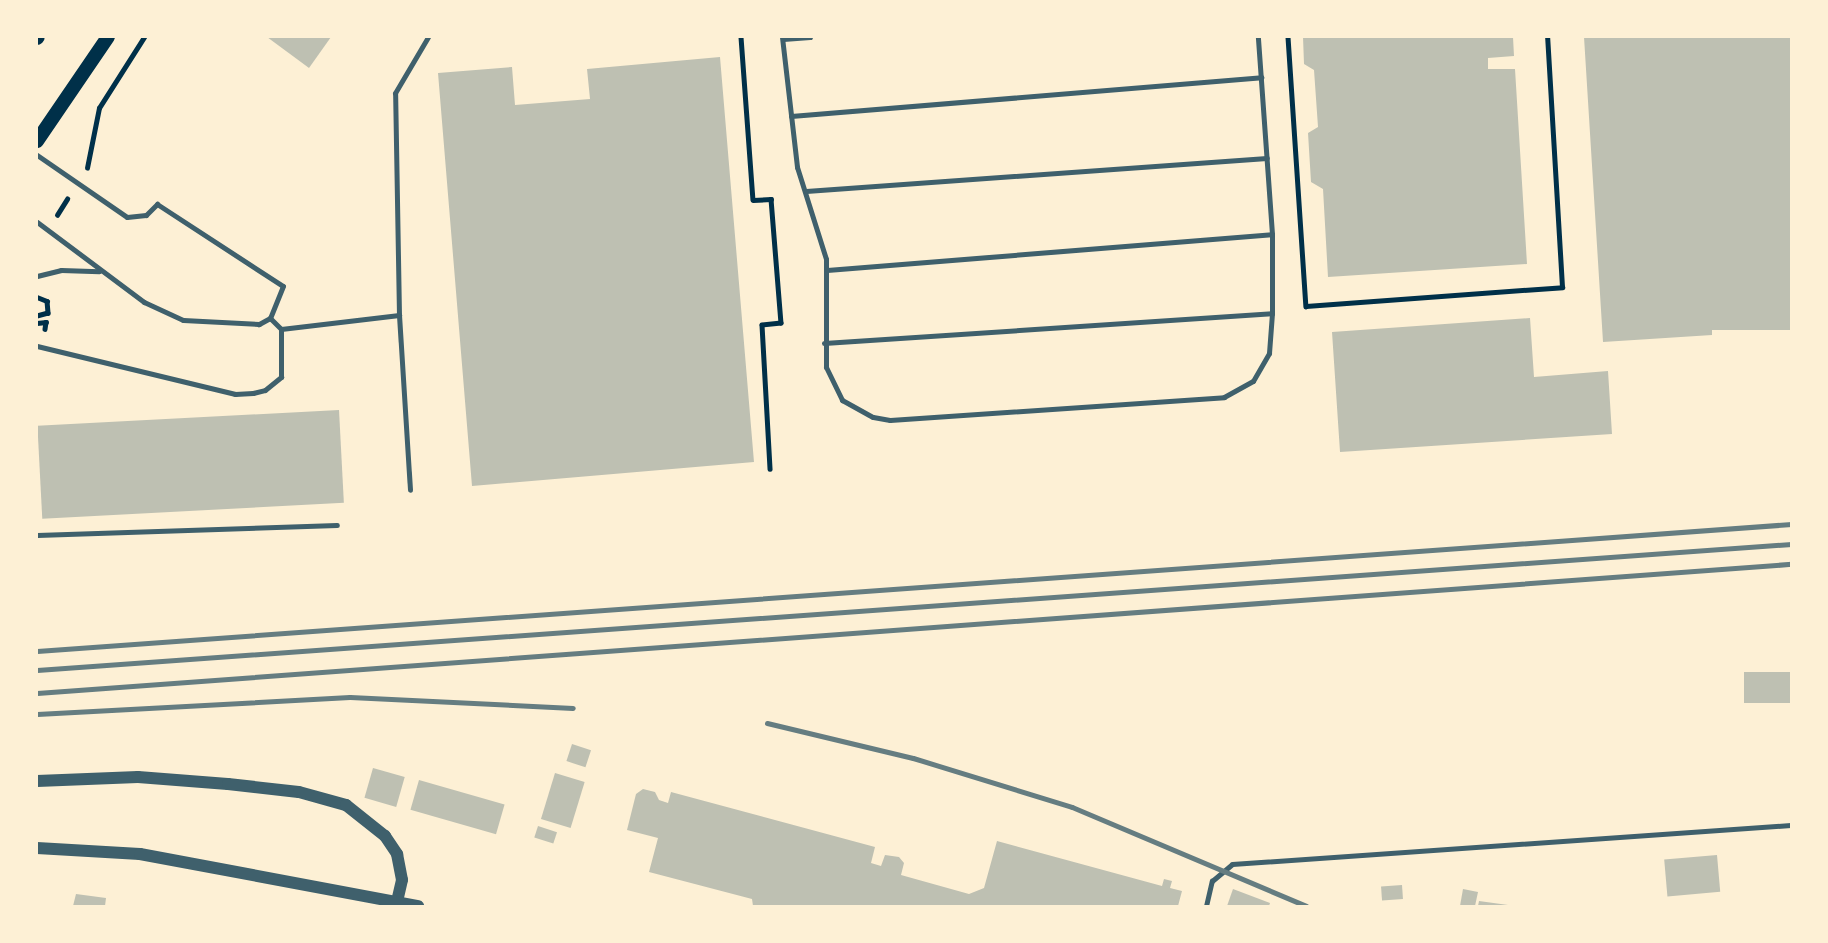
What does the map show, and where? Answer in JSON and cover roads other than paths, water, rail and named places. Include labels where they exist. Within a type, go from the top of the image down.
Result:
[{"type":"main road","points":[[37,141],[108,37]]},
{"type":"street","points":[[37,781],[138,777],[299,792],[346,804],[385,836],[397,854],[402,880],[397,902]]},
{"type":"street","points":[[37,848],[139,854],[418,906]]},
{"type":"lane","points":[[410,490],[399,315],[395,93],[428,37]]},
{"type":"lane","points":[[810,37],[782,38],[791,116],[806,191],[827,270],[824,343],[831,384],[849,404],[890,420],[1224,397],[1242,390],[1264,368],[1272,313],[1272,234],[1258,37]]},
{"type":"lane","points":[[791,116],[1261,77]]},
{"type":"lane","points":[[37,155],[127,217],[146,215],[157,204],[283,286],[270,318],[259,324],[183,320],[144,302],[99,271],[37,222]]},
{"type":"lane","points":[[806,191],[1267,158]]},
{"type":"lane","points":[[827,270],[1272,234]]},
{"type":"lane","points":[[37,276],[57,271],[99,271]]},
{"type":"lane","points":[[824,343],[1272,313]]},
{"type":"lane","points":[[281,329],[399,315]]},
{"type":"lane","points":[[37,346],[235,394],[253,393],[275,385],[281,377],[281,329],[270,318]]},
{"type":"lane","points":[[37,535],[337,525]]},
{"type":"lane","points":[[1206,906],[1212,881],[1232,864],[1791,825]]},
{"type":"railway","points":[[37,651],[1791,524]]},
{"type":"railway","points":[[37,670],[1791,544]]},
{"type":"railway","points":[[37,693],[1791,564]]},
{"type":"railway","points":[[37,714],[350,697],[573,708]]},
{"type":"railway","points":[[767,723],[913,758],[1072,807],[1306,906]]}]
